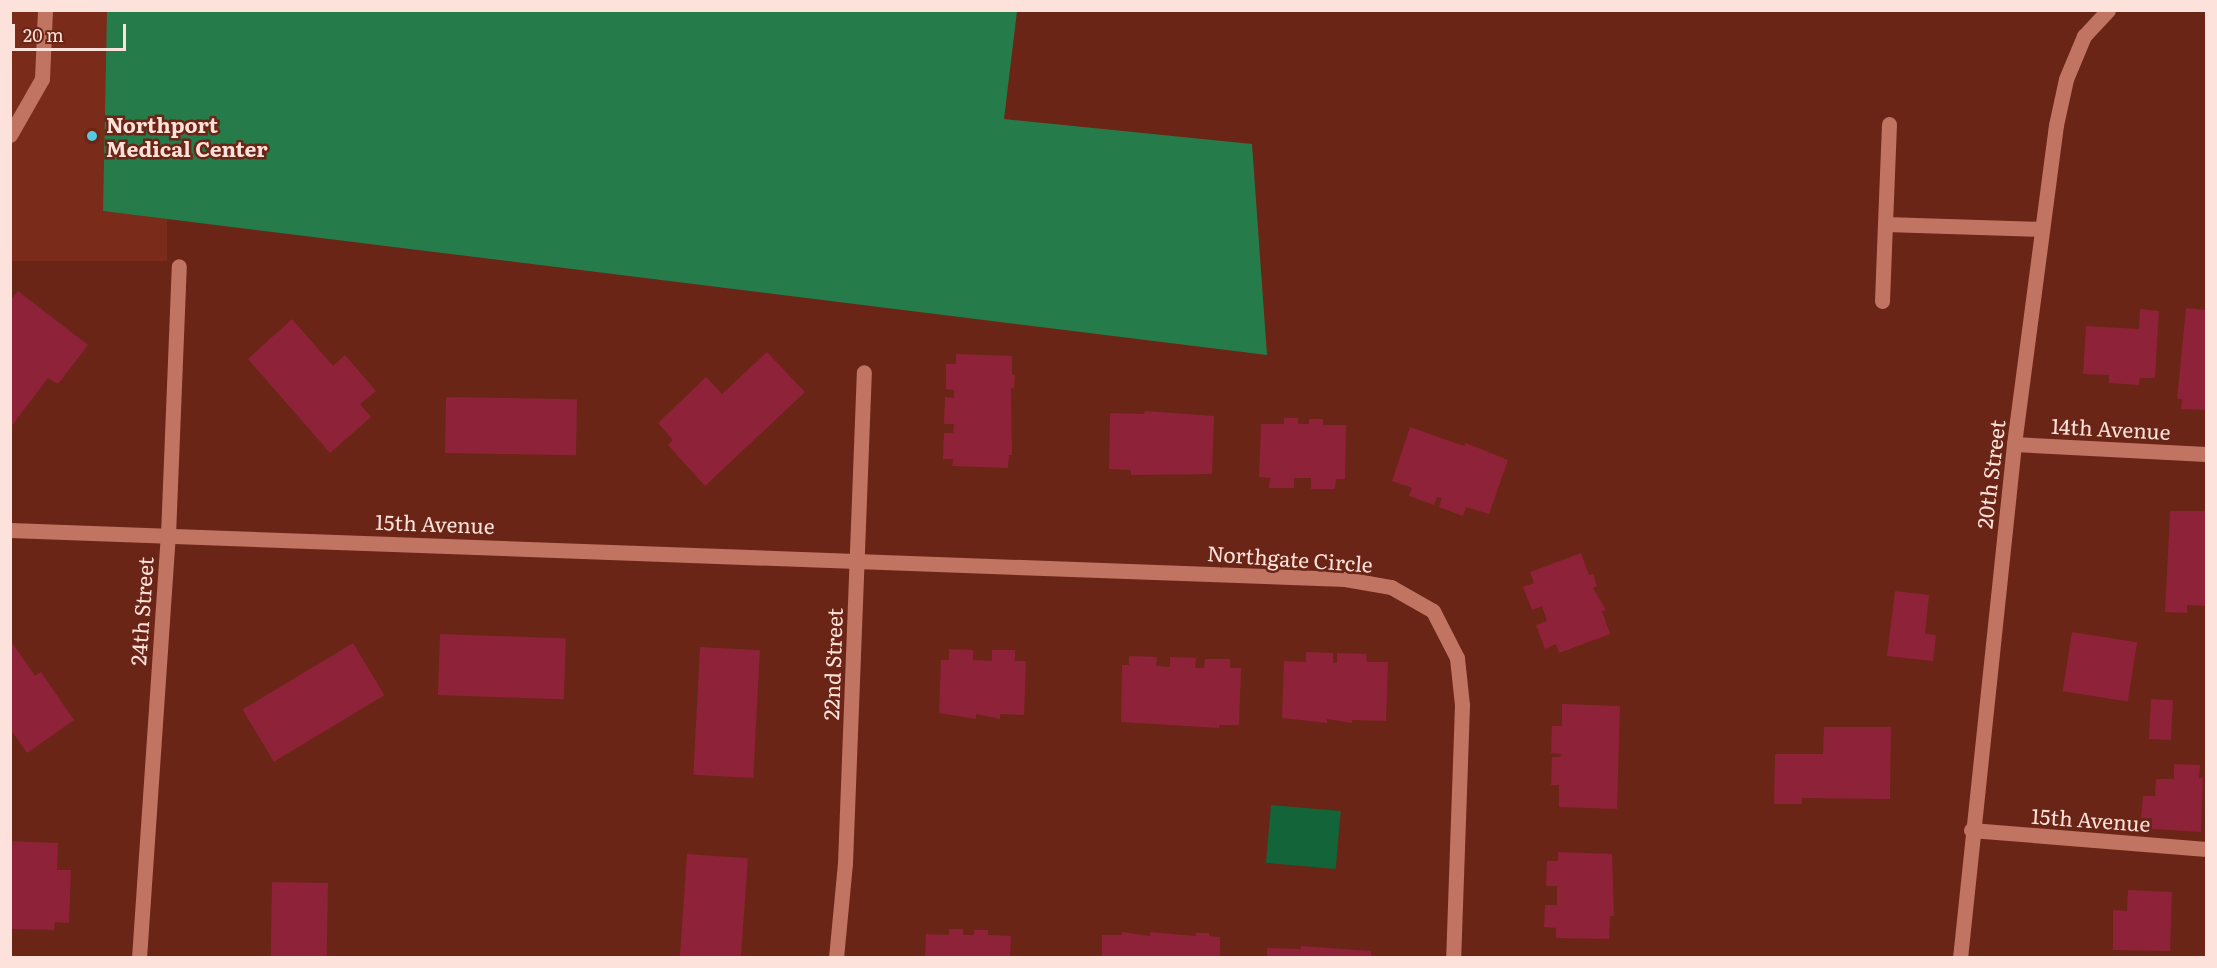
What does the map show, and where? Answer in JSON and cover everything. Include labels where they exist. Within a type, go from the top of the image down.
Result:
[{"type":"street","points":[[10,135],[42,79],[45,10]]},
{"type":"street","name":"20th Street","points":[[1960,957],[1971,830],[2014,444],[2042,229],[2066,79],[2084,36],[2108,10]]},
{"type":"street","points":[[1882,301],[1889,124]]},
{"type":"street","points":[[1885,224],[2042,229]]},
{"type":"street","name":"24th Street","points":[[139,957],[168,535],[179,266]]},
{"type":"street","name":"22nd Street","points":[[836,957],[845,863],[864,372]]},
{"type":"street","name":"14th Avenue","points":[[2014,444],[2206,454]]},
{"type":"street","name":"15th Avenue","points":[[10,530],[857,560]]},
{"type":"street","name":"Northgate Circle","points":[[857,560],[1345,579],[1390,587],[1432,611],[1457,658],[1462,705],[1453,957]]},
{"type":"street","name":"15th Avenue","points":[[1971,830],[2206,849]]},
{"type":"shaded area","name":"Northport Medical Center","points":[[11,11],[167,11],[167,261],[11,261]]},
{"type":"green space","points":[[107,11],[1017,11],[1004,119],[1252,144],[1267,355],[103,211]]},
{"type":"green space","points":[[1271,805],[1341,811],[1336,869],[1266,863]]},
{"type":"building","points":[[18,291],[88,345],[58,384],[48,378],[10,428],[10,301]]},
{"type":"building","points":[[2186,308],[2206,310],[2206,410],[2181,409],[2182,399],[2177,399]]},
{"type":"building","points":[[2140,309],[2159,311],[2155,378],[2140,378],[2139,385],[2109,383],[2109,375],[2083,374],[2086,326],[2139,329]]},
{"type":"building","points":[[292,319],[333,366],[345,355],[376,391],[360,404],[371,417],[330,453],[248,359]]},
{"type":"building","points":[[767,352],[805,392],[705,486],[668,445],[673,440],[658,423],[706,377],[722,394]]},
{"type":"building","points":[[956,354],[1012,356],[1012,375],[1015,375],[1014,388],[1011,388],[1012,455],[1009,455],[1008,468],[952,466],[953,459],[943,459],[944,433],[953,433],[954,424],[944,424],[945,397],[954,398],[954,390],[946,389],[946,364],[956,364]]},
{"type":"building","points":[[446,397],[577,399],[576,455],[445,453]]},
{"type":"building","points":[[1145,411],[1214,416],[1212,474],[1131,475],[1131,470],[1109,469],[1110,413],[1144,414]]},
{"type":"building","points":[[1284,418],[1298,418],[1298,424],[1309,424],[1309,419],[1323,419],[1323,425],[1346,425],[1345,479],[1336,479],[1335,489],[1311,489],[1311,478],[1294,478],[1294,488],[1269,488],[1270,478],[1259,477],[1261,424],[1284,424]]},
{"type":"building","points":[[1410,427],[1464,446],[1466,443],[1508,460],[1489,514],[1466,507],[1463,516],[1439,507],[1442,498],[1437,497],[1434,505],[1409,496],[1412,488],[1392,481]]},
{"type":"building","points":[[2170,511],[2206,511],[2206,606],[2187,605],[2187,613],[2165,612]]},
{"type":"building","points":[[1581,553],[1589,575],[1593,574],[1597,586],[1593,588],[1606,610],[1602,611],[1610,634],[1559,653],[1556,644],[1545,649],[1536,625],[1547,621],[1542,606],[1532,610],[1523,587],[1534,583],[1530,572]]},
{"type":"building","points":[[1895,591],[1929,595],[1925,634],[1936,635],[1933,661],[1887,656]]},
{"type":"building","points":[[2072,632],[2137,642],[2128,702],[2063,691]]},
{"type":"building","points":[[440,634],[566,638],[564,699],[438,695]]},
{"type":"building","points":[[10,640],[35,676],[41,672],[74,720],[27,753],[10,729]]},
{"type":"building","points":[[353,643],[384,695],[274,762],[242,709]]},
{"type":"building","points":[[700,647],[760,650],[753,778],[693,775]]},
{"type":"building","points":[[949,649],[973,650],[973,660],[992,661],[992,650],[1015,650],[1015,661],[1026,661],[1024,715],[1000,714],[1000,719],[976,714],[976,719],[939,713],[941,660],[949,660]]},
{"type":"building","points":[[1306,652],[1333,653],[1333,663],[1337,663],[1337,653],[1366,654],[1367,662],[1388,662],[1386,721],[1352,720],[1352,723],[1327,719],[1327,723],[1282,718],[1284,661],[1306,662]]},
{"type":"building","points":[[1129,656],[1157,657],[1156,666],[1170,667],[1170,657],[1196,658],[1195,668],[1204,668],[1205,659],[1230,659],[1230,668],[1241,668],[1239,725],[1219,725],[1219,728],[1121,722],[1122,665],[1129,665]]},
{"type":"building","points":[[2151,699],[2173,700],[2171,740],[2149,739]]},
{"type":"building","points":[[1562,704],[1620,706],[1617,809],[1559,807],[1559,785],[1551,785],[1552,757],[1560,757],[1561,754],[1551,753],[1552,726],[1562,726]]},
{"type":"building","points":[[1824,727],[1891,727],[1890,799],[1802,798],[1802,804],[1774,804],[1775,754],[1823,754]]},
{"type":"building","points":[[2174,764],[2200,765],[2199,778],[2203,778],[2201,832],[2152,829],[2152,818],[2141,818],[2143,796],[2155,796],[2156,779],[2174,779]]},
{"type":"building","points":[[10,841],[58,843],[57,870],[71,870],[69,923],[55,922],[54,930],[10,929]]},
{"type":"building","points":[[1558,852],[1612,854],[1614,916],[1610,916],[1609,939],[1556,938],[1556,928],[1544,927],[1545,905],[1557,905],[1557,886],[1546,886],[1547,861],[1558,861]]},
{"type":"building","points":[[687,854],[748,858],[741,958],[680,958]]},
{"type":"building","points":[[272,882],[328,883],[327,958],[271,958]]},
{"type":"building","points":[[2128,890],[2172,892],[2170,951],[2113,950],[2113,910],[2127,911]]},
{"type":"building","points":[[949,929],[963,929],[963,935],[974,935],[974,930],[988,930],[988,935],[1011,936],[1010,958],[925,958],[926,934],[949,935]]},
{"type":"building","points":[[1122,932],[1150,936],[1150,932],[1196,936],[1196,933],[1209,933],[1209,936],[1220,937],[1220,958],[1102,958],[1102,935],[1122,935]]},
{"type":"building","points":[[1301,946],[1371,951],[1371,958],[1267,958],[1267,948],[1301,949]]},
{"type":"place","name":"Northport Medical Center","points":[[92,136]]}]
